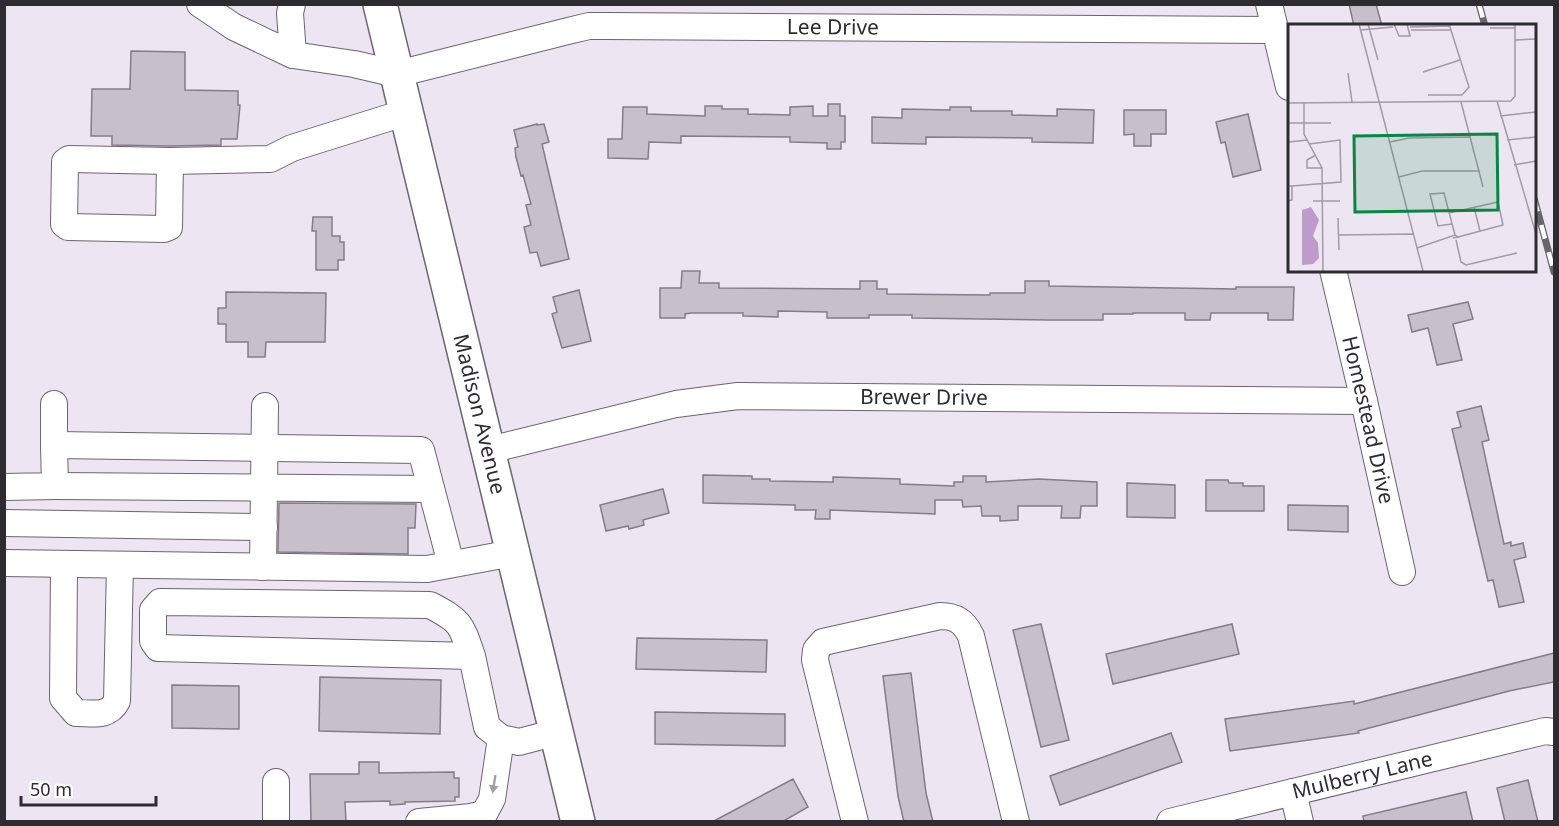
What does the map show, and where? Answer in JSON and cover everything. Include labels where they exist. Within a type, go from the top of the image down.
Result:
[{"type":"main road","name":"Madison Avenue","points":[[380,4],[578,822]]},
{"type":"street","points":[[200,4],[234,27],[292,54],[397,74]]},
{"type":"street","points":[[292,4],[290,13],[292,54]]},
{"type":"street","points":[[1269,4],[1288,83]]},
{"type":"street","name":"Lee Drive","points":[[397,74],[589,26],[1275,30]]},
{"type":"street","points":[[170,161],[169,226],[164,229],[68,228],[64,224],[65,162],[69,159],[170,161],[270,159],[292,148],[406,112]]},
{"type":"street","name":"Homestead Drive","points":[[1333,272],[1402,572]]},
{"type":"street","name":"Brewer Drive","points":[[489,450],[676,404],[738,396],[1364,401]]},
{"type":"street","points":[[54,404],[55,486]]},
{"type":"street","points":[[263,567],[265,406]]},
{"type":"street","points":[[54,446],[421,450],[451,564]]},
{"type":"street","points":[[4,487],[431,489]]},
{"type":"street","points":[[4,523],[264,527]]},
{"type":"street","points":[[4,563],[427,569],[513,553]]},
{"type":"street","points":[[64,564],[63,698],[76,712],[86,713],[107,713],[114,708],[117,701],[120,565]]},
{"type":"street","points":[[472,656],[158,648],[153,641],[153,610],[160,602],[430,605],[449,615],[462,628],[472,656],[487,727],[501,738],[519,741],[557,732]]},
{"type":"street","points":[[855,822],[815,660],[816,650],[824,642],[940,616],[949,616],[960,621],[971,636],[1016,822]]},
{"type":"street","name":"Mulberry Lane","points":[[1170,822],[1545,731],[1554,732]]},
{"type":"street","points":[[419,822],[484,814],[492,799],[501,738]]},
{"type":"street","points":[[276,782],[276,822]]},
{"type":"street","points":[[1293,792],[1300,822]]},
{"type":"building","points":[[1349,4],[1376,4],[1381,24],[1354,24]]},
{"type":"building","points":[[131,51],[185,52],[185,90],[238,91],[238,105],[240,105],[237,139],[221,139],[221,145],[112,145],[112,136],[91,136],[92,89],[130,89]]},
{"type":"building","points":[[828,104],[840,104],[840,116],[845,116],[845,142],[841,142],[841,149],[827,149],[827,143],[790,142],[790,137],[681,136],[681,143],[649,142],[648,159],[608,158],[608,139],[622,139],[623,107],[647,107],[647,114],[705,116],[705,106],[722,106],[722,109],[748,109],[748,114],[790,115],[790,107],[813,106],[813,116],[828,116]]},
{"type":"building","points":[[950,107],[971,107],[971,111],[1012,111],[1012,115],[1057,116],[1057,109],[1094,110],[1093,143],[1032,142],[1032,138],[926,137],[926,144],[872,143],[872,117],[902,118],[902,109],[950,110]]},
{"type":"building","points":[[1124,110],[1166,110],[1166,134],[1151,134],[1151,146],[1134,146],[1134,134],[1124,135]]},
{"type":"building","points":[[1248,114],[1261,170],[1233,177],[1225,142],[1221,143],[1216,122]]},
{"type":"building","points":[[544,124],[549,142],[542,144],[569,259],[541,266],[537,252],[530,253],[524,227],[531,225],[526,205],[531,204],[516,157],[515,148],[518,147],[514,130]]},
{"type":"building","points":[[313,217],[332,217],[332,236],[340,236],[340,242],[344,242],[344,260],[338,260],[338,270],[316,270],[316,231],[312,231]]},
{"type":"building","points":[[682,271],[700,271],[699,283],[719,283],[719,288],[860,289],[860,281],[877,281],[877,289],[887,289],[887,294],[1025,293],[1025,281],[1049,281],[1049,286],[1236,289],[1236,287],[1294,287],[1293,320],[1268,320],[1268,313],[1211,313],[1210,320],[1185,320],[1185,313],[1133,313],[1103,314],[1103,320],[1049,320],[912,318],[912,315],[827,318],[827,312],[778,311],[778,317],[743,316],[743,313],[691,313],[685,314],[685,318],[660,318],[660,288],[681,288]]},
{"type":"building","points":[[579,290],[591,341],[562,348],[552,314],[557,312],[553,297]]},
{"type":"building","points":[[226,292],[326,293],[325,342],[266,342],[265,357],[248,357],[248,342],[226,342],[226,324],[218,324],[218,308],[226,308]]},
{"type":"building","points":[[1468,302],[1473,319],[1453,324],[1462,360],[1437,365],[1428,328],[1412,332],[1408,315]]},
{"type":"building","points":[[1481,406],[1489,440],[1482,442],[1504,544],[1511,542],[1511,546],[1523,543],[1526,557],[1514,560],[1524,602],[1499,607],[1493,580],[1488,581],[1452,429],[1461,427],[1457,412]]},
{"type":"building","points":[[703,475],[752,476],[752,479],[770,479],[770,481],[833,482],[833,477],[900,479],[900,484],[954,486],[954,482],[963,482],[963,476],[986,476],[986,482],[1039,479],[1097,482],[1097,506],[1081,506],[1080,518],[1061,518],[1062,506],[1018,506],[1018,520],[1000,521],[1000,516],[982,516],[981,506],[963,507],[962,500],[935,500],[935,514],[830,510],[830,519],[815,519],[816,510],[795,510],[795,505],[703,503]]},
{"type":"building","points":[[1206,480],[1228,480],[1229,483],[1243,483],[1243,486],[1264,486],[1264,511],[1206,511]]},
{"type":"building","points":[[1127,483],[1175,485],[1175,518],[1127,517]]},
{"type":"building","points":[[663,489],[669,513],[643,520],[644,525],[606,531],[600,505]]},
{"type":"building","points":[[279,503],[416,504],[415,528],[408,528],[408,554],[278,552]]},
{"type":"building","points":[[1288,505],[1348,506],[1348,532],[1288,530]]},
{"type":"building","points":[[1041,624],[1069,740],[1041,747],[1013,630]]},
{"type":"building","points":[[1232,624],[1239,654],[1113,684],[1106,654]]},
{"type":"building","points":[[637,638],[767,640],[766,672],[636,669]]},
{"type":"building","points":[[1554,653],[1554,682],[1509,691],[1358,731],[1359,733],[1230,751],[1225,719],[1354,701],[1354,704]]},
{"type":"building","points":[[911,673],[926,793],[933,822],[904,822],[898,796],[883,676]]},
{"type":"building","points":[[320,677],[441,680],[440,734],[319,731]]},
{"type":"building","points":[[172,685],[239,686],[239,729],[172,728]]},
{"type":"building","points":[[655,712],[785,714],[785,746],[655,744]]},
{"type":"building","points":[[1171,733],[1182,762],[1060,805],[1050,776]]},
{"type":"building","points":[[359,762],[379,762],[379,773],[454,772],[454,778],[459,778],[459,797],[455,797],[455,801],[405,802],[405,804],[390,805],[390,801],[345,802],[346,822],[311,822],[310,774],[359,774]]},
{"type":"building","points":[[793,779],[808,807],[782,822],[712,822]]},
{"type":"building","points":[[1528,780],[1538,822],[1505,822],[1497,788]]},
{"type":"building","points":[[1466,792],[1473,822],[1364,822],[1363,816]]},
{"type":"railway","points":[[1479,4],[1484,24]]},
{"type":"railway","points":[[1535,202],[1554,272]]}]
